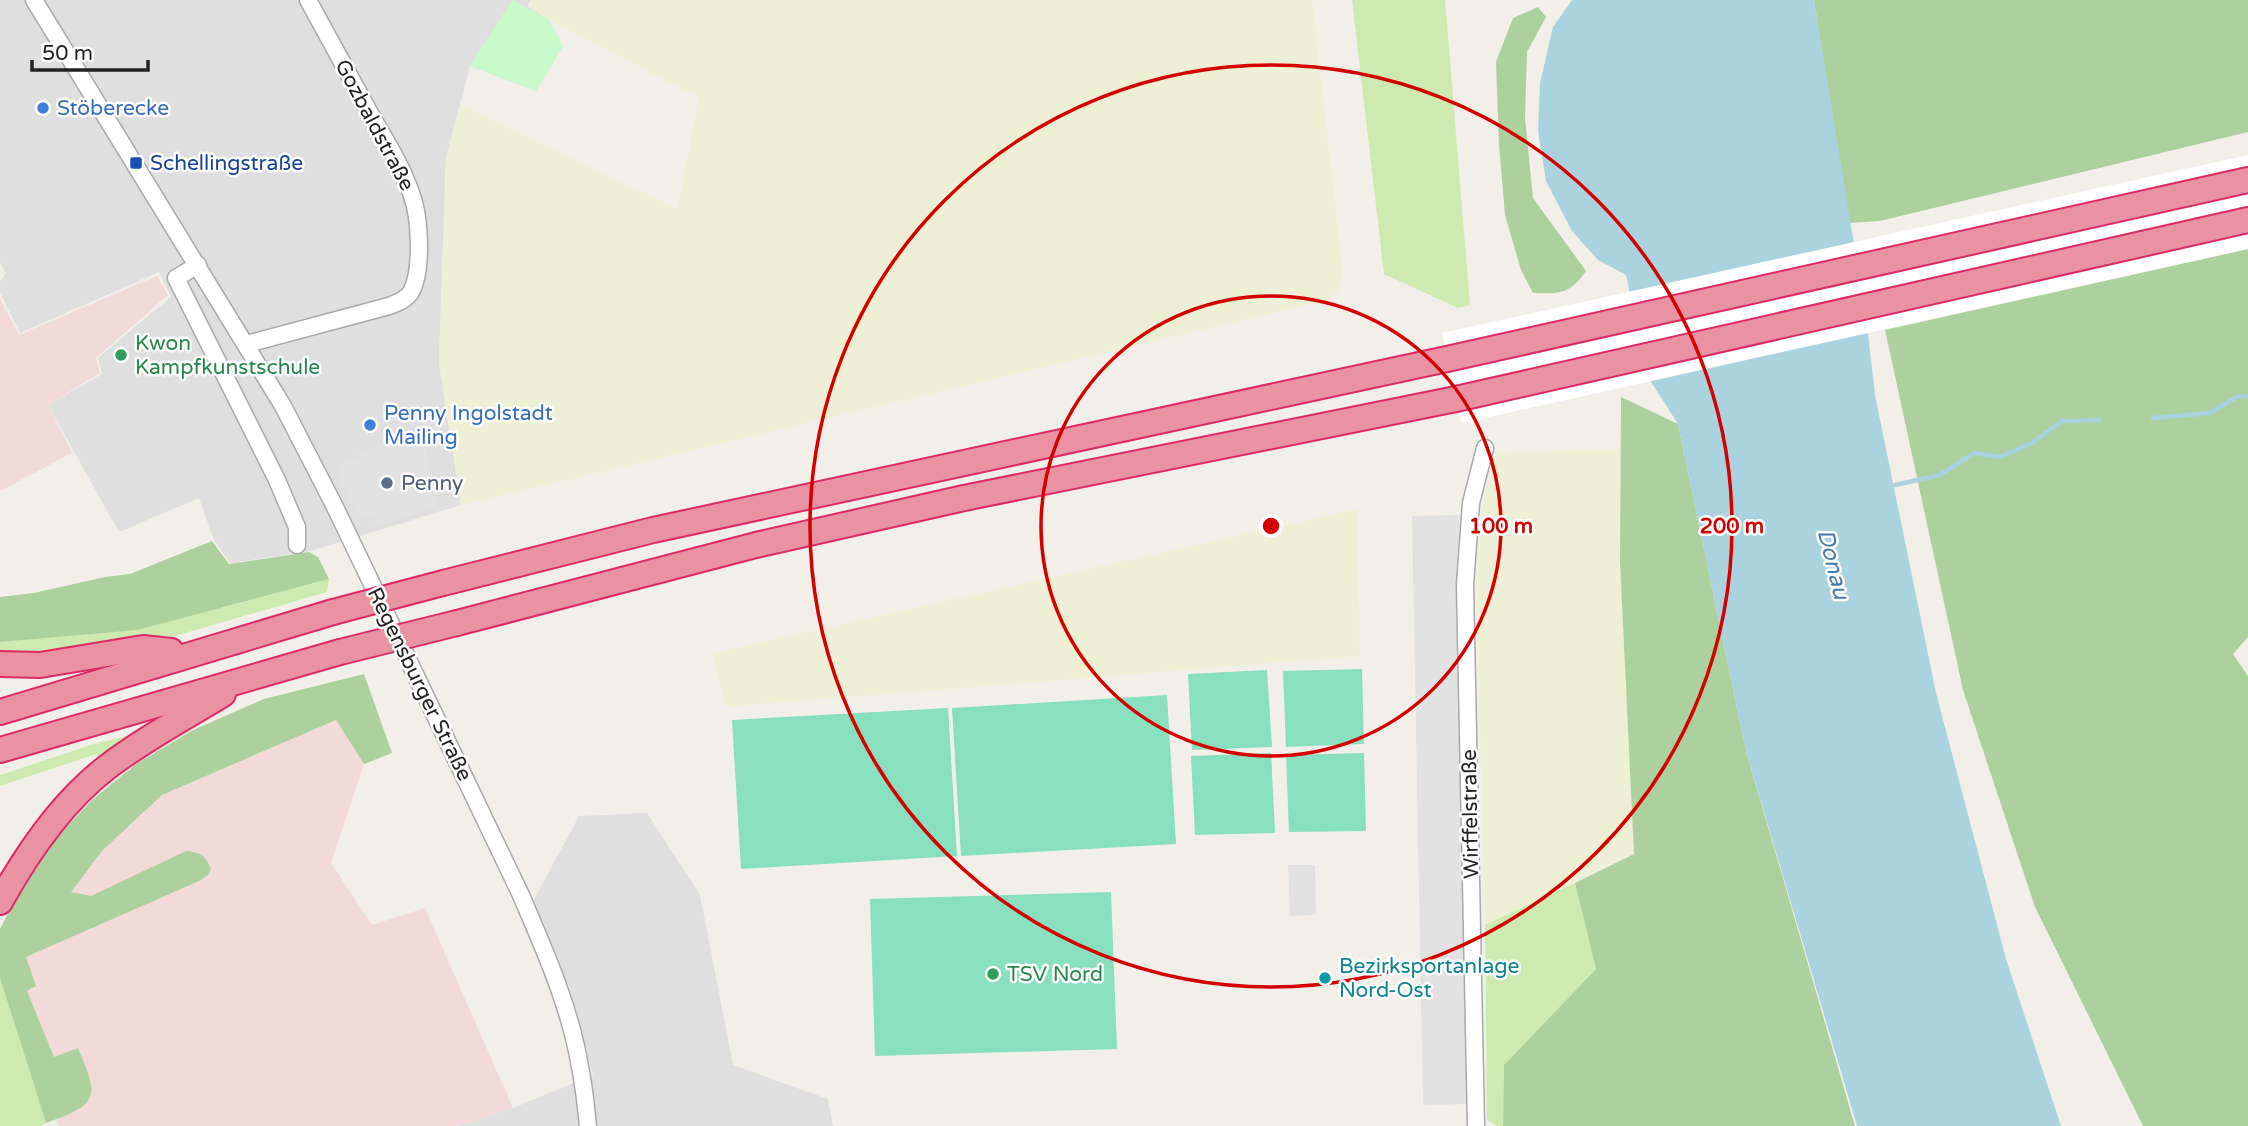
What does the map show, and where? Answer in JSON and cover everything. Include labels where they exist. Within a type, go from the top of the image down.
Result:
[{"type":"highway","points":[[0,712],[333,612],[653,530],[1447,359],[2248,180]]},
{"type":"highway","points":[[0,750],[341,652],[756,545],[964,498],[1456,399],[2248,220]]},
{"type":"highway","points":[[0,701],[171,651],[225,643]]},
{"type":"highway","points":[[0,664],[40,665],[143,649],[171,651]]},
{"type":"highway","points":[[0,902],[39,839],[103,770],[251,677]]},
{"type":"street","name":"Regensburger Straße","points":[[34,0],[247,344],[313,461],[525,905],[563,1000],[580,1066],[588,1126]]},
{"type":"street","name":"Gozbaldstraße","points":[[247,344],[389,306],[410,294],[414,285],[418,242],[417,214],[412,195],[308,0]]},
{"type":"street","points":[[198,265],[176,278],[277,480],[297,527],[297,545]]},
{"type":"street","name":"Wirffelstraße","points":[[1476,1126],[1465,585],[1471,503],[1485,448]]},
{"type":"shaded area","points":[[0,0],[531,0],[528,6],[548,19],[563,46],[536,91],[470,66],[446,158],[439,363],[461,505],[311,551],[230,563],[214,540],[199,498],[119,532],[48,405],[102,374],[98,358],[171,297],[159,272],[20,333],[0,293],[0,282],[6,273],[0,262]]},
{"type":"shaded area","points":[[157,276],[168,295],[96,358],[100,373],[48,405],[72,453],[0,491],[0,299],[19,335]]},
{"type":"shaded area","name":"Penny","points":[[412,436],[425,448],[437,507],[376,527],[373,518],[357,514],[338,475],[343,473],[340,465],[360,459],[358,453]]},
{"type":"shaded area","points":[[1459,515],[1470,1104],[1423,1105],[1412,516]]},
{"type":"shaded area","points":[[336,720],[364,764],[331,863],[372,925],[425,908],[513,1108],[456,1126],[59,1126],[17,961],[102,851],[162,795]]},
{"type":"shaded area","points":[[647,813],[700,895],[733,1065],[828,1099],[833,1126],[456,1126],[513,1108],[593,1075],[570,989],[531,905],[579,816]]},
{"type":"shaded area","points":[[1288,865],[1315,865],[1316,915],[1290,916]]},
{"type":"green space","points":[[512,0],[548,19],[563,46],[536,91],[470,66]]},
{"type":"green space","points":[[531,0],[1312,0],[1343,272],[1338,292],[1324,301],[461,505],[439,363],[446,158],[460,104],[677,209],[699,98],[548,19],[527,6]]},
{"type":"green space","points":[[1352,0],[1445,0],[1470,305],[1458,308],[1384,274]]},
{"type":"green space","points":[[1814,0],[2248,0],[2248,132],[1880,221],[1849,223]]},
{"type":"green space","points":[[1538,7],[1546,17],[1527,52],[1525,118],[1533,198],[1586,271],[1569,288],[1550,293],[1533,293],[1521,270],[1505,215],[1499,145],[1496,62],[1513,18]]},
{"type":"green space","points":[[2248,249],[2248,637],[2233,654],[2248,676],[2248,1126],[2143,1126],[2035,907],[1963,690],[1885,330]]},
{"type":"green space","points":[[1621,397],[1678,424],[1746,751],[1855,1126],[1503,1126],[1504,1065],[1596,969],[1575,883],[1634,854],[1620,562]]},
{"type":"green space","points":[[1620,449],[1620,562],[1634,854],[1485,925],[1476,575],[1482,508],[1496,453]]},
{"type":"green space","points":[[1357,509],[1360,656],[725,707],[713,653]]},
{"type":"green space","points":[[212,541],[229,564],[309,552],[318,557],[329,579],[137,630],[0,642],[0,597],[130,574]]},
{"type":"green space","points":[[329,579],[327,592],[175,636],[114,650],[0,656],[0,642],[48,637],[225,607]]},
{"type":"green space","points":[[1362,669],[1364,744],[1286,747],[1283,671]]},
{"type":"green space","points":[[1267,670],[1272,747],[1192,750],[1188,674]]},
{"type":"green space","points":[[364,674],[392,753],[364,764],[336,720],[162,795],[102,851],[71,892],[91,896],[186,851],[202,856],[211,869],[208,875],[199,881],[26,957],[36,986],[27,991],[54,1057],[78,1048],[90,1078],[90,1097],[85,1105],[46,1123],[0,978],[0,929],[50,844],[92,800],[136,764],[193,730],[264,699]]},
{"type":"green space","points":[[1167,695],[1176,844],[961,856],[952,708]]},
{"type":"green space","points":[[948,708],[957,856],[741,869],[732,720]]},
{"type":"green space","points":[[158,728],[102,765],[97,754],[0,786],[0,775],[94,744]]},
{"type":"green space","points":[[1271,753],[1275,833],[1195,835],[1191,756]]},
{"type":"green space","points":[[1364,753],[1366,831],[1289,832],[1286,755]]},
{"type":"green space","points":[[1575,883],[1596,969],[1504,1065],[1503,1126],[1497,1126],[1487,1120],[1485,925]]},
{"type":"green space","name":"TSV Nord","points":[[1111,892],[1117,1049],[875,1056],[870,899]]},
{"type":"green space","points":[[0,978],[46,1123],[41,1126],[0,1126]]},
{"type":"water","name":"Donau","points":[[1572,0],[1814,0],[1867,324],[1875,395],[1936,693],[2006,959],[2061,1126],[1857,1126],[1746,751],[1678,424],[1648,377],[1626,275],[1598,260],[1572,231],[1546,181],[1538,131],[1540,83],[1553,27]]},
{"type":"pier","points":[[2248,155],[2248,249],[1462,423],[1442,333]]},
{"type":"waterway","points":[[2153,418],[2210,413],[2237,397],[2248,396]]},
{"type":"waterway","points":[[1895,485],[1940,475],[1974,453],[2000,457],[2032,443],[2062,421],[2100,420]]},
{"type":"place","name":"Stöberecke","points":[[43,108]]},
{"type":"place","name":"Schellingstraße","points":[[136,163]]},
{"type":"place","name":"Kwon Kampfkunstschule","points":[[121,355]]},
{"type":"place","name":"Penny Ingolstadt Mailing","points":[[370,425]]},
{"type":"place","name":"Penny","points":[[387,483]]},
{"type":"place","name":"TSV Nord","points":[[993,974]]},
{"type":"place","name":"Bezirksportanlage Nord-Ost","points":[[1325,978]]}]
